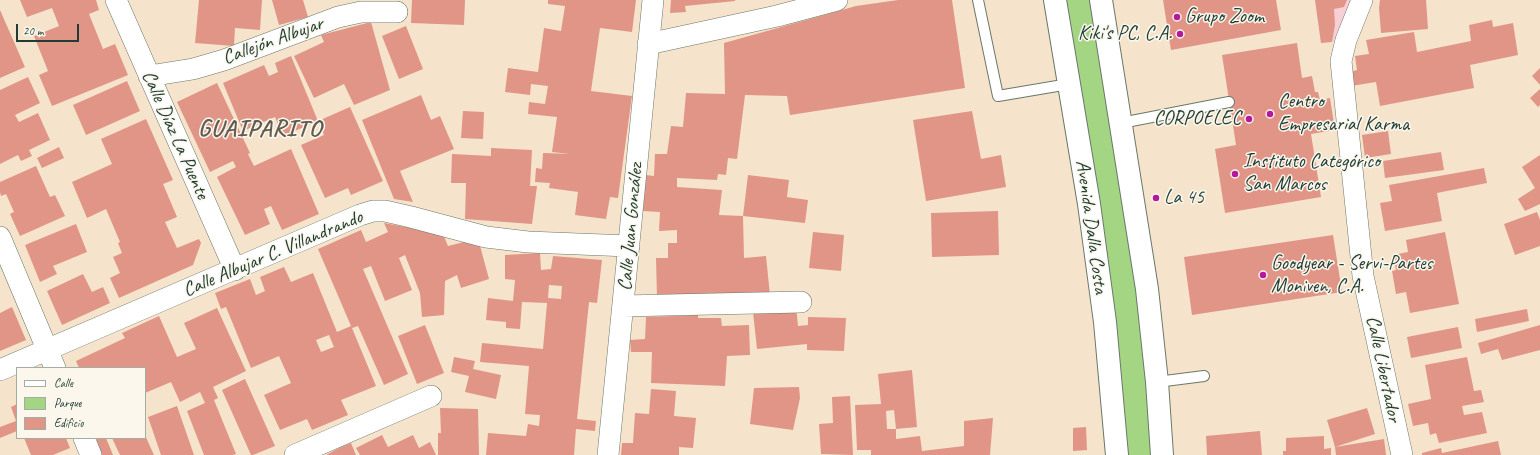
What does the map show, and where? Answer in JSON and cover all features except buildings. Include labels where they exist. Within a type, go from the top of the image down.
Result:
[{"type":"street","name":"Calle Díaz La Puente","points":[[116,0],[235,270]]},
{"type":"street","name":"Calle Juan González","points":[[608,455],[653,0]]},
{"type":"street","points":[[648,44],[777,16],[837,0]]},
{"type":"street","name":"Avenida Dalla Costa","points":[[1055,0],[1089,204],[1105,322],[1118,455]]},
{"type":"street","points":[[1101,0],[1146,289],[1157,382],[1162,455]]},
{"type":"street","name":"Calle Libertador","points":[[1362,0],[1344,46],[1341,61],[1363,276],[1402,455]]},
{"type":"street","name":"Callejón Albujar","points":[[149,76],[193,69],[224,60],[346,15],[361,12],[397,12]]},
{"type":"street","name":"Calle Albujar C. Villandrando","points":[[0,370],[51,359],[235,270],[360,215],[373,211],[385,211],[486,237],[528,242],[629,246]]},
{"type":"street","points":[[0,237],[51,359]]},
{"type":"street","points":[[623,306],[801,302]]},
{"type":"street","points":[[295,455],[431,396]]},
{"type":"street","points":[[84,439],[91,455]]},
{"type":"lane","points":[[978,0],[998,96],[1069,84]]},
{"type":"lane","points":[[1121,123],[1229,102]]},
{"type":"lane","points":[[1157,382],[1204,376]]},
{"type":"shaded area","points":[[1315,0],[1362,0],[1346,40],[1321,43]]},
{"type":"green space","points":[[1055,0],[1101,0],[1162,455],[1117,455]]},
{"type":"place","name":"Grupo Zoom","points":[[1177,17]]},
{"type":"place","name":"Kiki's PC, C.A.","points":[[1180,34]]},
{"type":"place","name":"Centro Empresarial Karma","points":[[1270,114]]},
{"type":"place","name":"CORPOELEC","points":[[1249,119]]},
{"type":"place","name":"Instituto Categórico San Marcos","points":[[1235,174]]},
{"type":"place","name":"La 45","points":[[1156,198]]},
{"type":"place","name":"Goodyear - Servi-Partes Moniven, C.A.","points":[[1263,275]]},
{"type":"district","name":"GUAIPARITO","points":[[260,130]]}]
